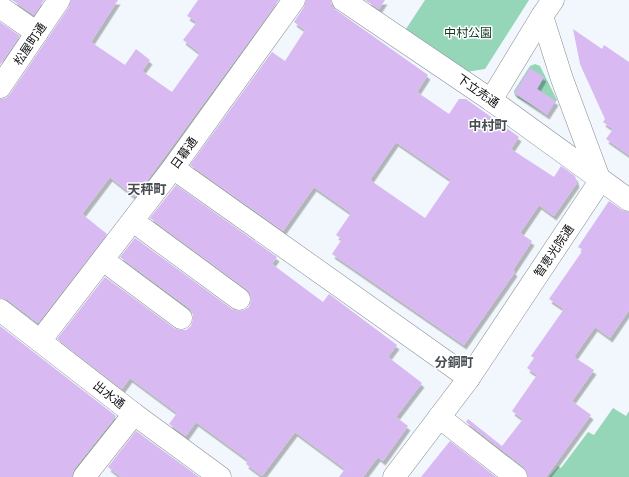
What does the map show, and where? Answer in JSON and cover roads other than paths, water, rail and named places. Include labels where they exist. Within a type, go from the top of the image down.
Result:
[{"type":"street","name":"松屋町通","points":[[0,87],[59,0]]},
{"type":"street","name":"日暮通","points":[[40,340],[173,168],[294,0]]},
{"type":"street","name":"下立売通","points":[[343,0],[491,100],[600,181],[629,200]]},
{"type":"street","points":[[0,7],[37,33]]},
{"type":"street","points":[[491,100],[548,8]]},
{"type":"street","points":[[548,8],[562,78],[600,181]]},
{"type":"street","points":[[173,168],[469,378]]},
{"type":"street","name":"智恵光院通","points":[[394,477],[469,378],[600,181]]},
{"type":"street","points":[[133,221],[239,299]]},
{"type":"street","points":[[103,260],[181,318]]},
{"type":"street","name":"出水通","points":[[0,310],[134,414],[220,477]]},
{"type":"street","points":[[84,477],[134,414]]},
{"type":"street","points":[[439,417],[516,477]]},
{"type":"district","name":"中村町","points":[[488,125]]},
{"type":"district","name":"天秤町","points":[[147,189]]},
{"type":"district","name":"分銅町","points":[[454,362]]},
{"type":"park label","name":"中村公園","points":[[468,33]]}]
